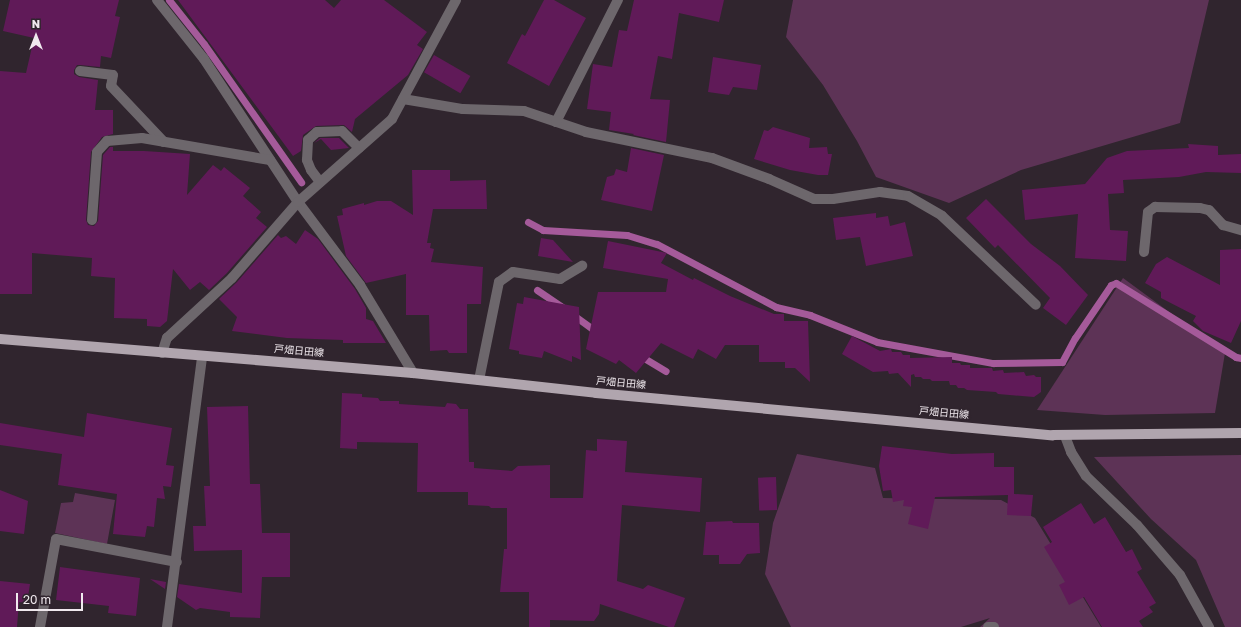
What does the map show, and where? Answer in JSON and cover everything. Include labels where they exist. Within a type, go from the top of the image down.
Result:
[{"type":"main road","name":"戸畑日田線","points":[[0,339],[162,354],[413,373],[596,393],[1065,436],[1241,433]]},
{"type":"street","points":[[157,0],[204,59],[298,202],[360,285],[413,373]]},
{"type":"street","points":[[162,354],[167,338],[232,278],[298,202],[392,119],[456,0]]},
{"type":"street","points":[[556,122],[618,0]]},
{"type":"street","points":[[80,71],[113,75],[111,86],[164,142]]},
{"type":"street","points":[[403,99],[463,108],[524,111],[586,132],[712,158],[769,179],[814,199],[833,199],[880,192],[908,196],[942,216],[1036,305]]},
{"type":"street","points":[[320,182],[311,170],[307,160],[308,140],[317,132],[328,130],[342,131],[359,148]]},
{"type":"street","points":[[92,220],[97,152],[107,141],[142,138],[270,160]]},
{"type":"street","points":[[1144,252],[1148,212],[1155,207],[1200,208],[1209,210],[1222,225],[1241,230]]},
{"type":"street","points":[[479,380],[499,282],[513,272],[560,279],[582,266]]},
{"type":"street","points":[[168,627],[202,356]]},
{"type":"street","points":[[1065,436],[1072,452],[1086,476],[1137,525],[1180,576],[1209,627]]},
{"type":"street","points":[[40,627],[56,538],[177,562]]},
{"type":"street","points":[[988,627],[994,627]]},
{"type":"shaded area","points":[[793,0],[1209,0],[1180,123],[1021,170],[949,203],[876,177],[857,141],[823,85],[786,37]]},
{"type":"shaded area","points":[[1123,278],[1225,353],[1215,413],[1105,415],[1037,410]]},
{"type":"shaded area","points":[[797,454],[875,468],[883,498],[1001,500],[1035,518],[1101,627],[980,627],[990,618],[961,627],[791,627],[765,574],[773,523]]},
{"type":"shaded area","points":[[1241,455],[1241,627],[1225,627],[1196,560],[1151,519],[1094,457]]},
{"type":"shaded area","points":[[75,493],[115,500],[107,544],[55,533],[61,503],[73,502]]},
{"type":"building","points":[[10,0],[119,0],[115,16],[120,17],[111,58],[101,56],[100,67],[77,65],[74,70],[74,74],[79,77],[98,80],[95,110],[113,110],[113,134],[102,137],[91,152],[86,220],[88,225],[94,226],[98,221],[103,155],[110,147],[113,147],[113,151],[144,151],[190,154],[187,195],[213,165],[221,171],[224,167],[250,188],[243,196],[261,212],[256,218],[267,227],[227,273],[209,290],[200,282],[190,290],[173,269],[167,321],[160,327],[147,326],[147,319],[114,318],[115,278],[91,276],[92,258],[32,253],[32,294],[0,294],[0,71],[26,73],[34,38],[3,31]]},
{"type":"building","points":[[178,0],[325,0],[334,8],[341,0],[384,0],[427,32],[417,45],[423,49],[408,75],[355,119],[352,132],[344,125],[316,126],[303,135],[301,151],[293,156]]},
{"type":"building","points":[[544,0],[554,0],[586,18],[549,86],[507,63],[522,34],[525,36]]},
{"type":"building","points":[[634,0],[724,0],[719,22],[679,13],[672,59],[658,56],[650,99],[670,100],[666,142],[633,135],[634,134],[609,130],[611,112],[587,109],[593,64],[612,67],[619,30],[627,31]]},
{"type":"building","points":[[434,55],[470,76],[460,93],[424,72]]},
{"type":"building","points":[[713,57],[761,65],[757,90],[733,87],[729,95],[708,92]]},
{"type":"building","points":[[773,127],[810,138],[809,148],[827,147],[828,154],[832,154],[828,175],[818,175],[790,170],[754,159],[764,130],[768,131]]},
{"type":"building","points":[[320,138],[339,138],[349,148],[331,150],[321,139],[314,143]]},
{"type":"building","points":[[1188,144],[1218,146],[1218,155],[1241,154],[1241,173],[1206,172],[1179,177],[1123,180],[1124,193],[1108,194],[1110,230],[1128,231],[1126,261],[1075,258],[1078,214],[1025,220],[1022,190],[1085,184],[1107,158],[1127,151],[1189,148]]},
{"type":"building","points":[[631,148],[664,155],[652,211],[601,200],[607,177],[614,175],[616,169],[627,172]]},
{"type":"building","points":[[412,170],[450,170],[450,181],[486,180],[487,209],[433,209],[427,243],[431,243],[430,248],[434,249],[431,262],[483,267],[481,304],[467,304],[467,353],[449,353],[447,350],[430,351],[429,315],[406,315],[406,274],[366,283],[346,256],[337,216],[343,215],[342,209],[364,203],[364,205],[377,201],[391,201],[413,215]]},
{"type":"building","points":[[986,199],[1031,244],[1060,266],[1088,295],[1066,325],[1043,308],[1050,298],[998,245],[995,248],[966,218]]},
{"type":"building","points":[[876,213],[876,218],[888,216],[890,226],[905,222],[913,256],[866,266],[860,237],[836,240],[833,218]]},
{"type":"building","points":[[305,230],[318,239],[355,289],[366,308],[366,319],[373,321],[386,343],[343,343],[343,340],[287,338],[232,331],[237,317],[219,299],[237,282],[278,235],[281,238],[286,236],[296,244]]},
{"type":"building","points":[[541,238],[553,240],[573,262],[538,256]]},
{"type":"building","points":[[608,241],[667,253],[661,263],[693,280],[694,278],[730,296],[774,314],[784,314],[784,321],[808,321],[810,382],[795,368],[785,368],[785,362],[759,362],[759,345],[725,345],[716,359],[698,349],[693,359],[661,343],[636,373],[619,360],[616,364],[586,349],[598,292],[666,292],[668,279],[603,268]]},
{"type":"building","points":[[1241,249],[1241,321],[1231,343],[1203,331],[1193,321],[1196,316],[1161,298],[1161,292],[1145,283],[1156,264],[1167,257],[1220,285],[1220,250]]},
{"type":"building","points":[[524,297],[579,307],[581,360],[572,356],[572,362],[544,351],[542,358],[519,354],[519,351],[509,349],[517,303],[523,304]]},
{"type":"building","points":[[852,336],[880,351],[891,349],[892,352],[901,352],[903,355],[910,355],[910,358],[952,357],[952,363],[970,365],[970,368],[992,368],[993,371],[1003,370],[1004,373],[1024,372],[1026,376],[1034,375],[1036,377],[1041,377],[1041,392],[1034,397],[967,390],[964,388],[958,388],[956,385],[950,385],[949,381],[932,381],[930,379],[915,377],[914,374],[911,375],[911,387],[898,373],[889,374],[888,371],[873,372],[842,354]]},
{"type":"building","points":[[342,393],[362,394],[362,397],[378,398],[380,401],[399,401],[399,404],[445,407],[447,403],[456,404],[460,409],[468,409],[469,462],[474,462],[474,468],[512,471],[518,466],[550,465],[550,498],[583,498],[586,450],[597,451],[597,439],[627,441],[625,472],[702,478],[700,512],[622,505],[617,581],[643,589],[648,585],[685,598],[674,627],[669,627],[600,604],[599,614],[594,621],[550,620],[550,627],[529,627],[529,592],[500,592],[504,549],[507,549],[507,508],[491,508],[489,506],[468,505],[468,492],[417,492],[418,443],[357,442],[357,449],[340,448]]},
{"type":"building","points":[[248,406],[250,484],[260,484],[262,533],[290,533],[290,577],[262,577],[260,618],[230,617],[230,612],[200,608],[196,610],[177,597],[179,584],[242,593],[242,550],[194,551],[193,526],[206,526],[204,486],[210,486],[207,407]]},
{"type":"building","points":[[87,413],[172,428],[166,465],[174,466],[171,487],[163,486],[165,499],[157,498],[154,527],[147,526],[145,537],[113,534],[117,494],[58,485],[62,454],[0,445],[0,423],[84,437]]},
{"type":"building","points":[[882,446],[952,454],[994,453],[994,467],[1014,467],[1014,494],[1033,495],[1031,516],[1007,515],[1008,495],[935,497],[928,529],[908,524],[912,507],[903,506],[904,500],[893,502],[891,490],[883,491],[879,466]]},
{"type":"building","points":[[776,477],[777,510],[759,511],[758,478]]},
{"type":"building","points":[[0,490],[28,501],[24,534],[0,531]]},
{"type":"building","points":[[1081,503],[1094,524],[1105,517],[1126,552],[1132,549],[1142,569],[1137,572],[1156,603],[1149,607],[1153,612],[1139,621],[1143,627],[1102,627],[1084,597],[1069,605],[1059,585],[1065,582],[1044,547],[1052,542],[1043,527]]},
{"type":"building","points":[[732,521],[733,523],[759,523],[760,553],[747,554],[740,564],[719,564],[719,555],[703,555],[706,522]]},
{"type":"building","points":[[60,567],[140,578],[136,616],[108,613],[109,606],[56,600]]},
{"type":"building","points":[[150,579],[166,582],[165,589]]},
{"type":"building","points":[[0,581],[30,584],[27,603],[19,602],[17,627],[0,627]]},
{"type":"waterway","points":[[169,0],[204,44],[301,182]]},
{"type":"waterway","points":[[528,222],[543,230],[627,235],[657,244],[776,307],[810,315],[877,342],[993,363],[1062,362],[1075,338],[1111,285],[1116,283],[1236,357],[1241,358]]},
{"type":"waterway","points":[[537,290],[564,308]]},
{"type":"waterway","points":[[572,314],[598,333]]},
{"type":"waterway","points":[[639,355],[666,371]]}]
